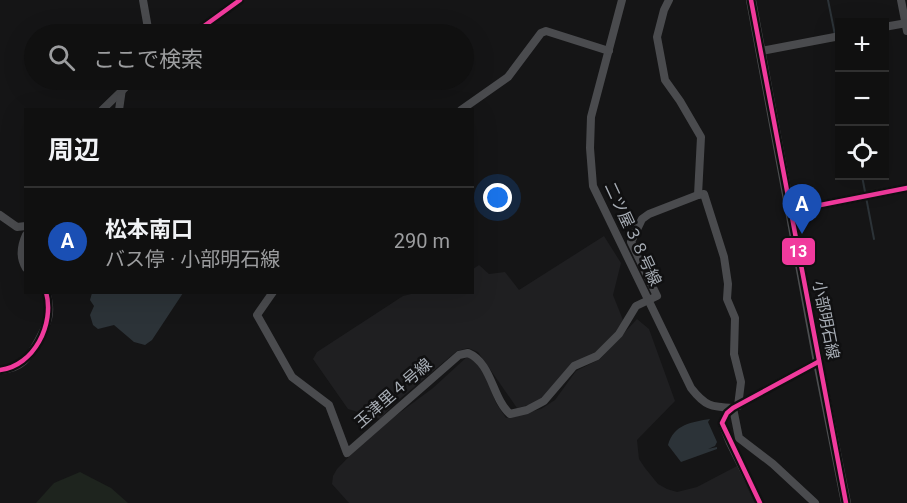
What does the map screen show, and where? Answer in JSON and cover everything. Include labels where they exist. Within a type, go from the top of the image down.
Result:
[{"type":"main road","name":"小部明石線","points":[[751,0],[846,503]]},
{"type":"street","points":[[143,0],[147,24]]},
{"type":"street","points":[[206,24],[240,0]]},
{"type":"street","name":"二ツ屋３８号線","points":[[622,0],[591,117],[590,148],[593,186],[690,388],[701,401],[714,407],[735,407]]},
{"type":"street","points":[[669,0],[657,37],[664,80],[680,101],[700,137],[698,195]]},
{"type":"street","points":[[889,27],[906,26],[901,0]]},
{"type":"street","points":[[465,108],[508,77],[541,33],[546,31],[609,51]]},
{"type":"street","points":[[761,51],[835,37]]},
{"type":"street","points":[[104,108],[120,90]]},
{"type":"street","points":[[118,108],[122,90]]},
{"type":"street","points":[[790,211],[907,188]]},
{"type":"street","points":[[648,300],[657,296],[631,242],[642,219],[649,214],[705,194],[724,257],[728,284],[727,299],[735,318],[734,354],[741,382],[735,407],[739,438],[773,464],[815,503]]},
{"type":"street","points":[[0,215],[17,227],[24,226]]},
{"type":"street","points":[[24,240],[21,255],[24,263]]},
{"type":"street","points":[[0,370],[19,366],[32,353],[49,322],[50,302],[47,294]]},
{"type":"street","name":"玉津里４号線","points":[[272,294],[257,315],[292,377],[329,405],[347,453],[459,355],[468,353],[478,360],[487,372],[503,408],[510,414],[527,410],[544,401],[574,366],[597,356],[619,334],[636,306],[648,300]]},
{"type":"street","points":[[760,503],[724,429],[723,423],[727,413],[818,362]]},
{"type":"shaded area","points":[[604,236],[621,263],[613,295],[623,320],[619,330],[593,356],[572,366],[549,394],[533,404],[517,408],[478,352],[468,348],[457,351],[395,403],[380,419],[348,409],[313,359],[317,352],[403,296],[474,294],[474,268],[479,265],[489,274],[505,272],[519,290]]},
{"type":"shaded area","points":[[92,294],[182,294],[152,340],[145,345],[134,342],[114,325],[98,329],[93,325],[90,315],[94,306],[90,300]]},
{"type":"shaded area","points":[[637,319],[649,329],[675,401],[637,440],[639,459],[658,484],[677,492],[697,487],[737,466],[755,503],[349,503],[332,484],[337,469],[371,434],[433,388],[469,355],[484,372],[496,403],[506,418],[541,409],[555,400],[576,371],[600,359]]},
{"type":"shaded area","points":[[710,419],[708,422],[717,442],[715,446],[708,449],[717,447],[717,449],[681,462],[668,445],[675,432],[684,425]]},
{"type":"shaded area","points":[[80,472],[111,488],[128,503],[36,503],[54,483]]},
{"type":"waterway","points":[[828,0],[835,35]]},
{"type":"waterway","points":[[863,180],[874,239]]},
{"type":"transit line","name":"13","points":[[207,24],[240,0]]},
{"type":"transit line","name":"13","points":[[751,0],[846,503]]},
{"type":"transit line","name":"13","points":[[790,211],[907,188]]},
{"type":"transit line","name":"13","points":[[0,370],[23,361],[39,342],[47,317],[46,294]]},
{"type":"transit line","name":"13","points":[[760,503],[722,423],[727,413],[733,408],[818,362]]},
{"type":"place","name":"松本南口","points":[[802,234]]}]
